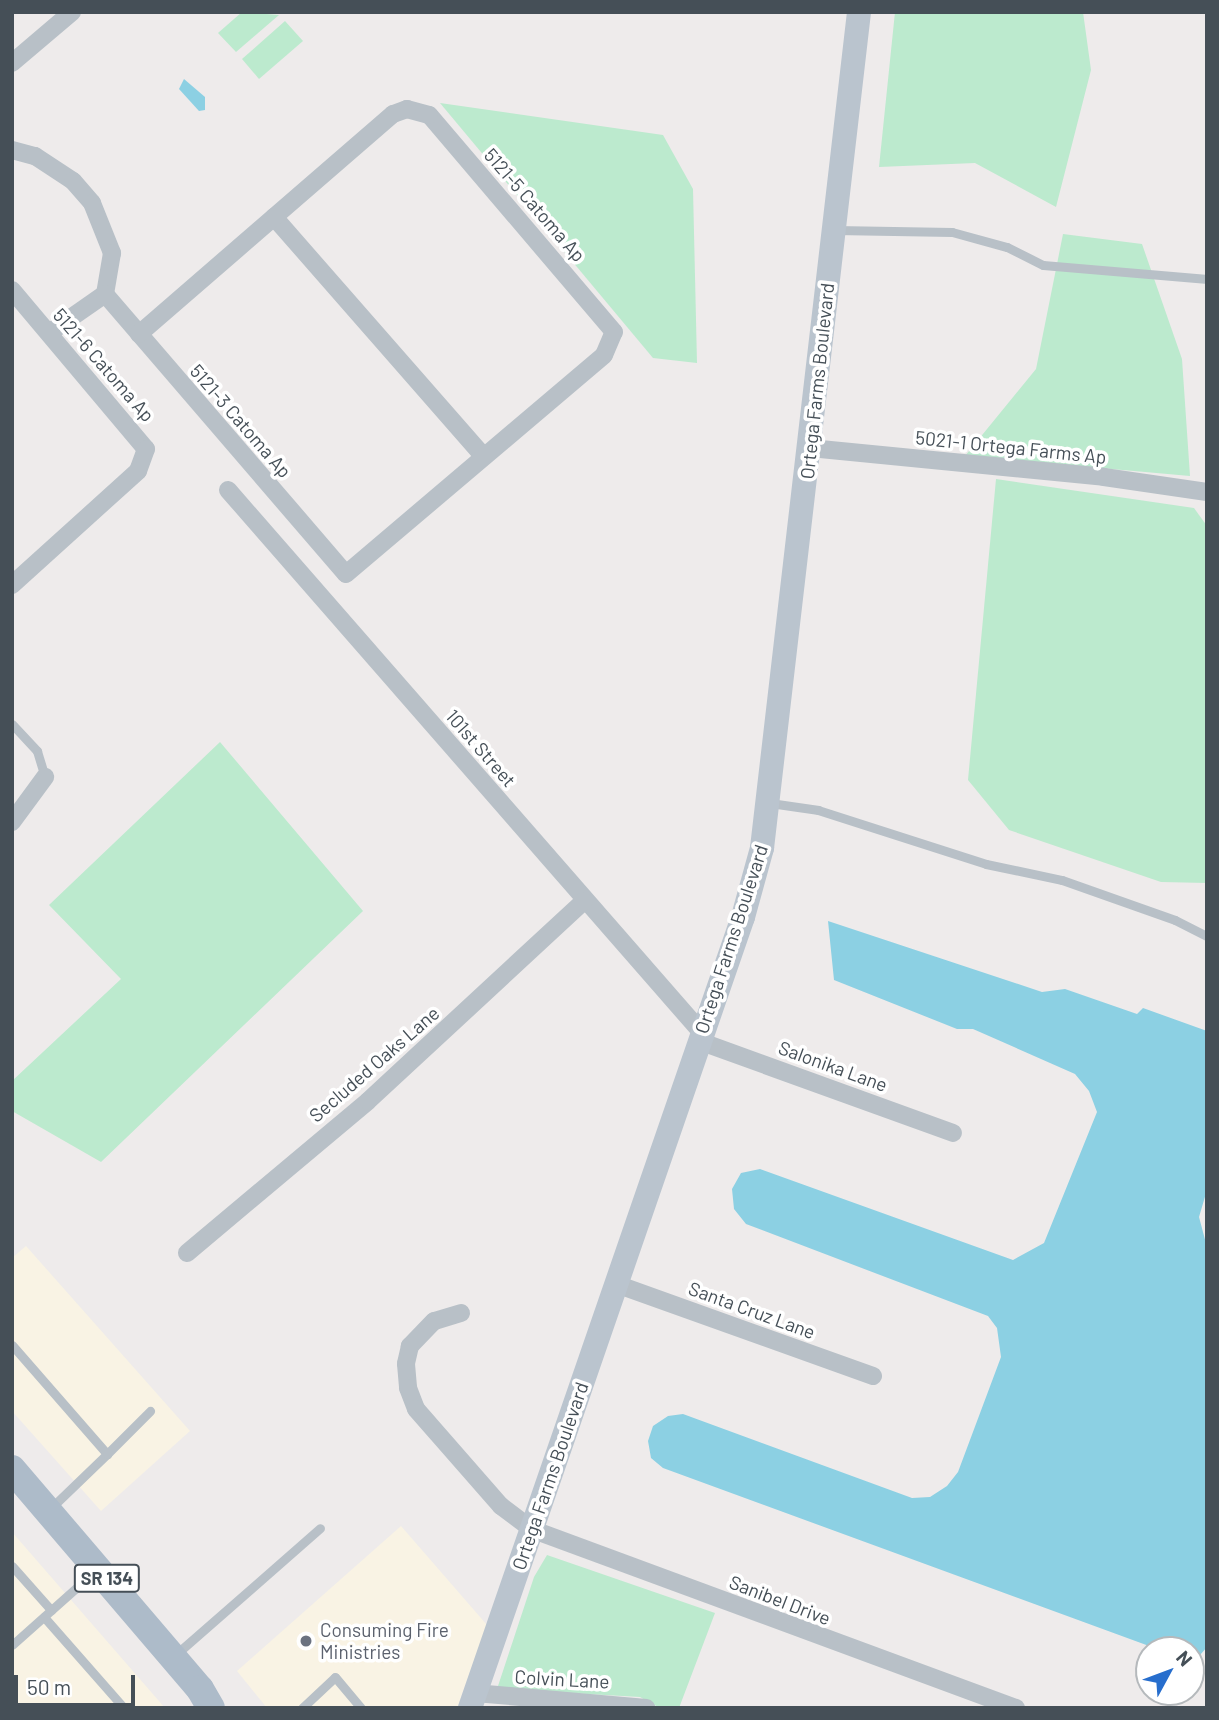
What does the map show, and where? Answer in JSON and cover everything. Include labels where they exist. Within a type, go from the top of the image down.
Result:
[{"type":"main road","name":"SR 134","points":[[12,1469],[206,1698],[225,1708]]},
{"type":"street","points":[[12,64],[72,12]]},
{"type":"street","name":"Ortega Farms Boulevard","points":[[473,1700],[743,917],[770,803],[859,12]]},
{"type":"street","name":"5121-5 Catoma Ap","points":[[139,334],[393,114],[407,109],[429,115],[467,159],[614,332],[612,344],[604,355],[346,574]]},
{"type":"street","points":[[12,150],[54,165],[92,203],[112,253],[105,294],[49,332]]},
{"type":"street","points":[[274,217],[483,456]]},
{"type":"street","name":"5121-6 Catoma Ap","points":[[12,290],[141,439],[144,462],[12,585]]},
{"type":"street","name":"5121-3 Catoma Ap","points":[[105,294],[346,574]]},
{"type":"street","name":"5021-1 Ortega Farms Ap","points":[[810,448],[1104,477],[1207,492]]},
{"type":"street","name":"101st Street","points":[[228,490],[700,1037]]},
{"type":"street","points":[[12,822],[45,777]]},
{"type":"street","name":"Secluded Oaks Lane","points":[[187,1253],[368,1101],[584,901]]},
{"type":"street","name":"Salonika Lane","points":[[700,1037],[953,1133]]},
{"type":"street","name":"Santa Cruz Lane","points":[[616,1284],[873,1376]]},
{"type":"street","name":"Sanibel Drive","points":[[461,1313],[434,1321],[410,1346],[406,1364],[408,1388],[416,1409],[502,1506],[531,1529],[1016,1708]]},
{"type":"street","name":"Colvin Lane","points":[[473,1700],[646,1708]]},
{"type":"lane","points":[[833,230],[952,232],[1007,247],[1043,265],[1207,279]]},
{"type":"lane","points":[[12,724],[37,751],[45,777]]},
{"type":"lane","points":[[770,803],[818,810],[986,864],[1062,880],[1175,920],[1207,936]]},
{"type":"lane","points":[[12,1345],[107,1454]]},
{"type":"lane","points":[[48,1510],[150,1411]]},
{"type":"lane","points":[[173,1657],[320,1528]]},
{"type":"lane","points":[[12,1566],[47,1614],[124,1708]]},
{"type":"lane","points":[[12,1645],[98,1568]]},
{"type":"lane","points":[[302,1708],[335,1677],[361,1708]]},
{"type":"shaded area","points":[[26,1246],[190,1431],[101,1511],[12,1411],[12,1258]]},
{"type":"shaded area","points":[[401,1526],[487,1625],[457,1708],[267,1708],[237,1671]]},
{"type":"shaded area","points":[[12,1532],[165,1708],[12,1708]]},
{"type":"green space","points":[[242,12],[279,15],[236,52],[218,33]]},
{"type":"green space","points":[[895,12],[1083,12],[1091,70],[1056,207],[975,163],[879,167]]},
{"type":"green space","points":[[285,21],[303,41],[259,79],[242,59]]},
{"type":"green space","points":[[440,103],[663,135],[693,189],[697,363],[653,358]]},
{"type":"green space","points":[[1063,234],[1142,244],[1182,359],[1190,476],[965,456],[1036,369]]},
{"type":"green space","points":[[996,479],[1194,508],[1207,526],[1207,883],[1161,882],[1009,830],[968,780]]},
{"type":"green space","points":[[220,742],[363,911],[101,1162],[12,1111],[12,1081],[121,979],[49,905]]},
{"type":"green space","points":[[547,1555],[715,1613],[679,1708],[660,1708],[640,1697],[497,1689],[534,1577]]},
{"type":"water","points":[[184,79],[205,97],[205,110],[199,111],[179,89]]},
{"type":"water","points":[[828,921],[1042,992],[1065,989],[1137,1014],[1143,1008],[1207,1031],[1207,1190],[1199,1217],[1207,1247],[1205,1649],[1205,1636],[1135,1636],[1135,1641],[663,1468],[651,1458],[648,1441],[653,1426],[668,1416],[683,1414],[912,1498],[930,1497],[947,1486],[958,1472],[1001,1357],[997,1328],[988,1316],[746,1224],[734,1209],[732,1189],[741,1173],[760,1169],[1013,1260],[1044,1243],[1097,1112],[1089,1091],[1075,1074],[973,1029],[957,1029],[834,980]]},
{"type":"place","name":"Consuming Fire Ministries","points":[[306,1641]]}]
